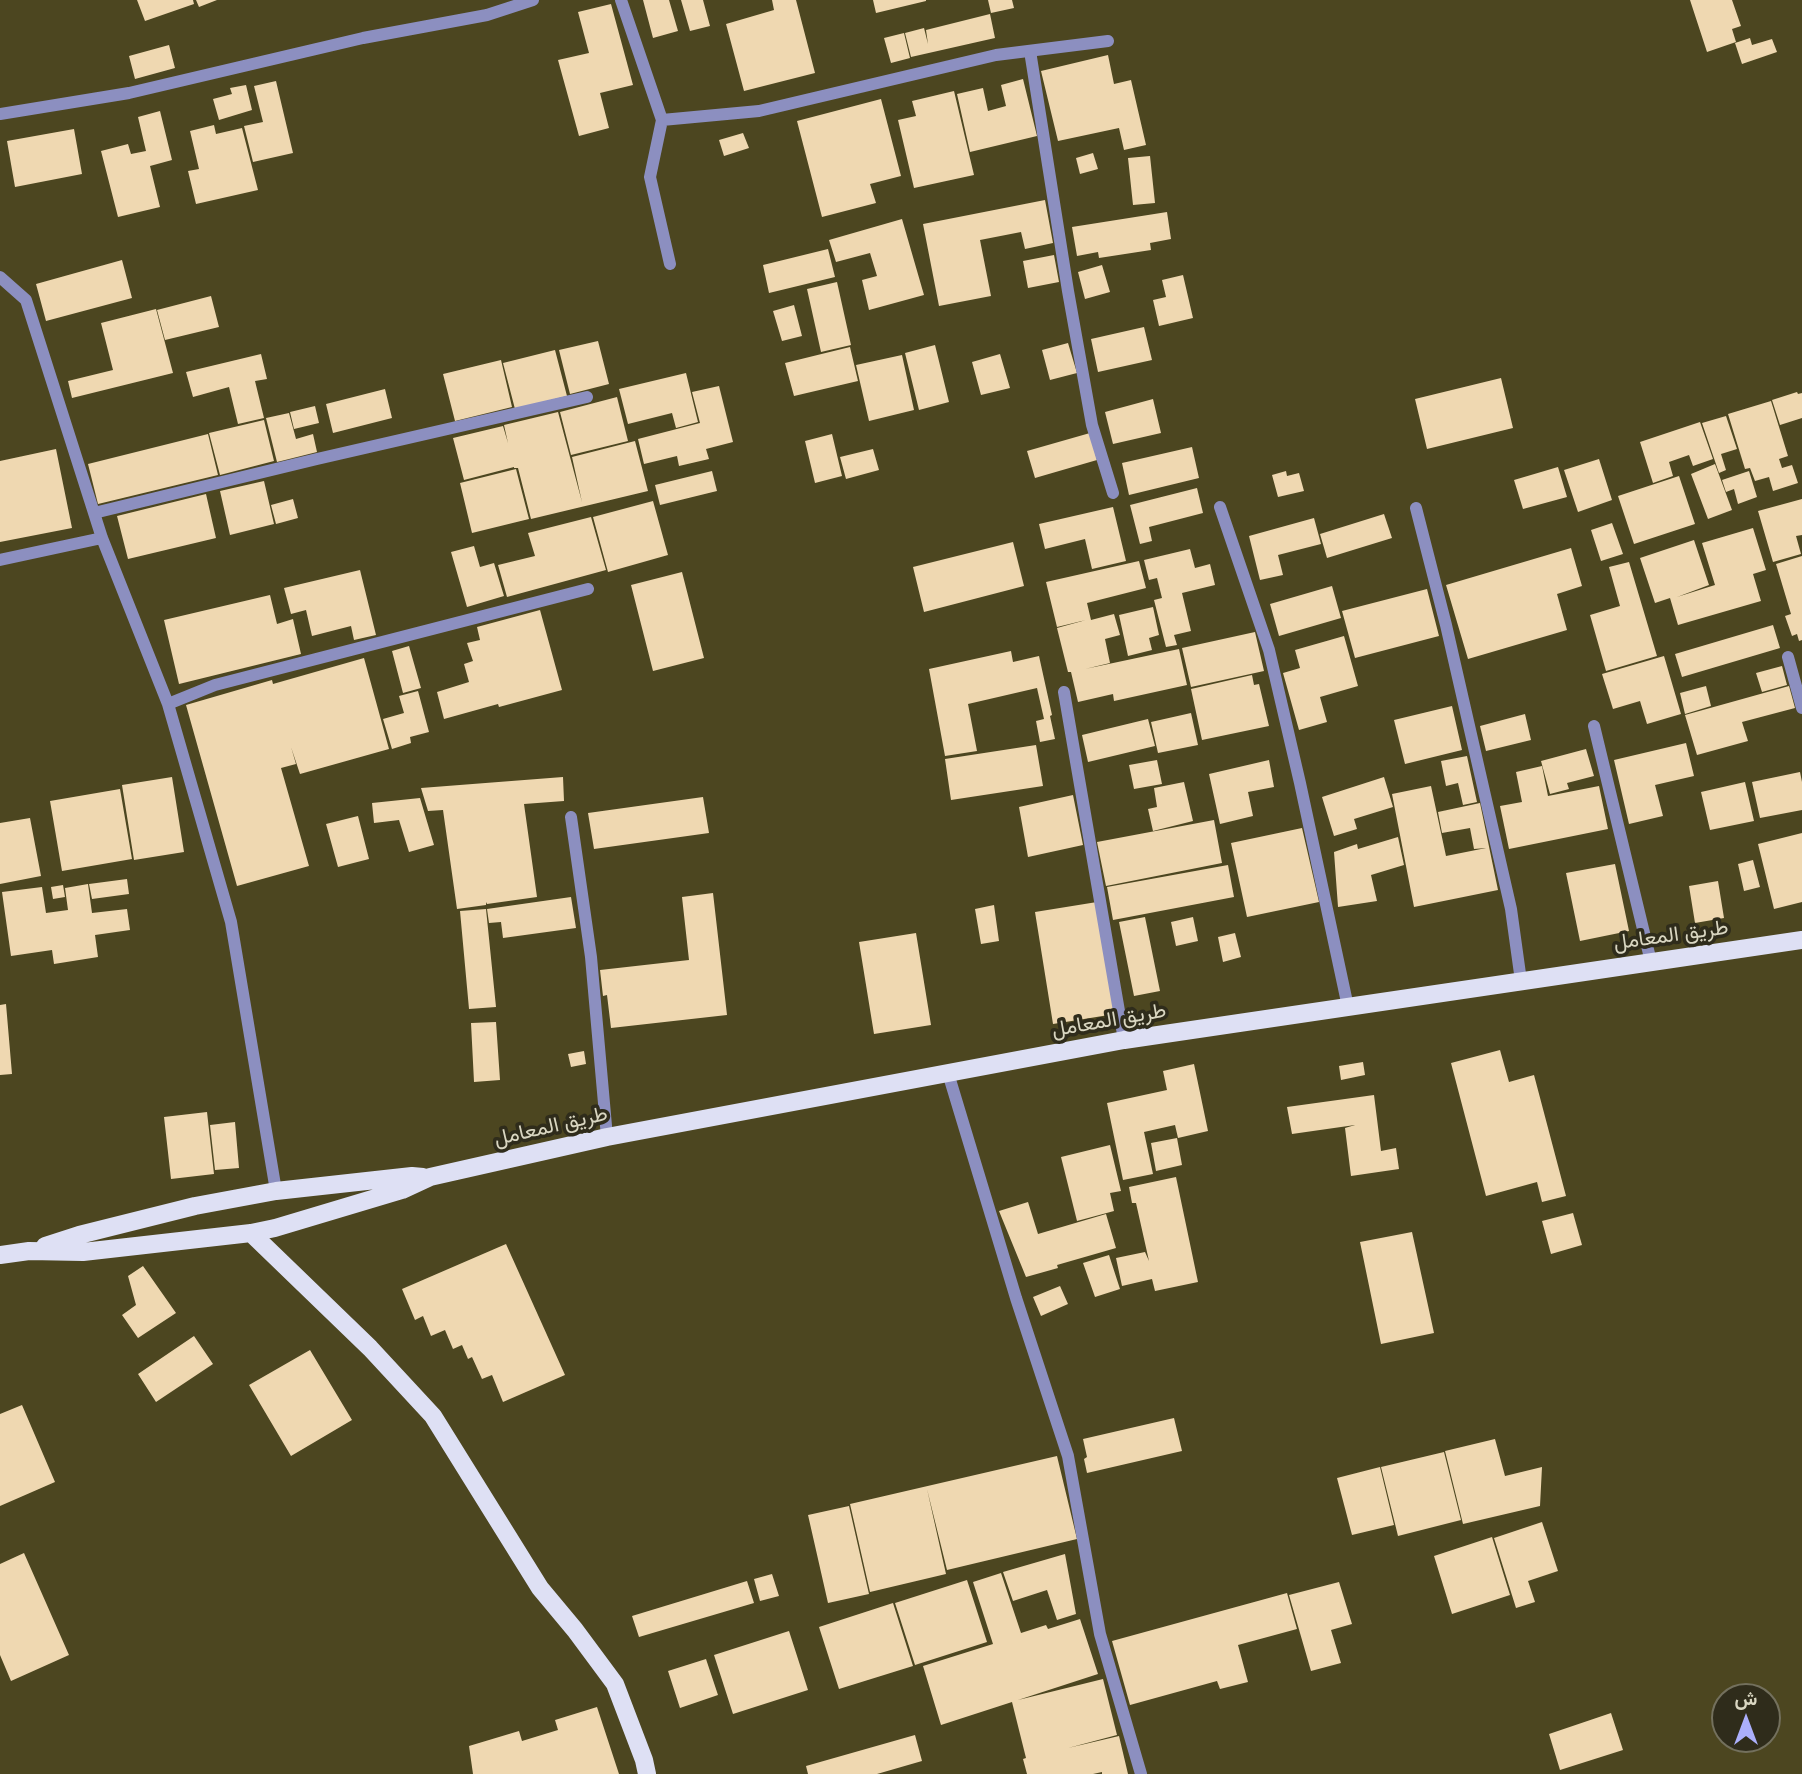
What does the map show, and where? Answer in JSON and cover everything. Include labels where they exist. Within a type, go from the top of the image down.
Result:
[{"type":"main road","name":"طريق المعامل","points":[[430,1177],[607,1137],[1124,1040],[1802,940]]},
{"type":"main road","points":[[29,1251],[138,1219],[276,1191],[412,1176],[430,1177]]},
{"type":"main road","points":[[0,1255],[29,1251],[83,1252],[251,1233],[402,1190],[430,1177]]},
{"type":"main road","points":[[251,1233],[370,1348],[433,1416],[540,1588],[615,1684],[647,1774]]},
{"type":"street","points":[[0,114],[129,93],[363,38],[487,15],[533,0]]},
{"type":"street","points":[[621,0],[662,120],[650,177],[670,264]]},
{"type":"street","points":[[662,120],[759,110],[996,55],[1108,41]]},
{"type":"street","points":[[1030,51],[1092,425],[1113,492]]},
{"type":"street","points":[[0,277],[26,300],[102,538],[168,704],[232,922],[276,1191]]},
{"type":"street","points":[[94,513],[587,397]]},
{"type":"street","points":[[1220,507],[1269,650],[1348,1007]]},
{"type":"street","points":[[1416,508],[1446,625],[1511,909],[1521,981]]},
{"type":"street","points":[[0,560],[102,538]]},
{"type":"street","points":[[168,704],[215,685],[589,589]]},
{"type":"street","points":[[1788,657],[1802,708]]},
{"type":"street","points":[[1064,692],[1124,1040]]},
{"type":"street","points":[[1594,726],[1651,962]]},
{"type":"street","points":[[571,817],[591,957],[607,1137]]},
{"type":"street","points":[[948,1073],[1016,1298],[1068,1456],[1100,1634],[1141,1774]]},
{"type":"building","points":[[137,0],[193,0],[194,4],[145,21]]},
{"type":"building","points":[[196,0],[217,0],[199,7]]},
{"type":"building","points":[[643,0],[669,0],[678,31],[653,38]]},
{"type":"building","points":[[681,0],[703,0],[710,26],[690,31]]},
{"type":"building","points":[[772,0],[796,0],[815,73],[744,91],[726,24],[774,10]]},
{"type":"building","points":[[873,0],[926,0],[926,1],[876,13]]},
{"type":"building","points":[[988,0],[1012,0],[1014,8],[991,13]]},
{"type":"building","points":[[1690,0],[1732,0],[1741,26],[1732,29],[1736,42],[1707,52]]},
{"type":"building","points":[[611,4],[633,85],[600,93],[609,128],[579,136],[558,60],[589,53],[578,12]]},
{"type":"building","points":[[990,14],[995,38],[911,57],[905,33],[924,28],[928,44],[926,30]]},
{"type":"building","points":[[904,33],[910,58],[891,63],[884,38]]},
{"type":"building","points":[[1750,38],[1752,45],[1772,39],[1777,52],[1742,64],[1735,43]]},
{"type":"building","points":[[169,45],[175,68],[135,79],[129,56]]},
{"type":"building","points":[[1108,55],[1114,84],[1131,80],[1146,145],[1124,150],[1119,128],[1058,141],[1041,71]]},
{"type":"building","points":[[1023,79],[1037,136],[970,152],[957,94],[983,88],[988,111],[1006,106],[1001,85]]},
{"type":"building","points":[[276,81],[293,153],[253,162],[244,126],[263,122],[254,86]]},
{"type":"building","points":[[246,85],[252,110],[219,120],[213,99],[232,94],[230,88]]},
{"type":"building","points":[[954,91],[974,175],[914,188],[898,120],[916,116],[912,101]]},
{"type":"building","points":[[881,99],[901,176],[870,184],[876,203],[822,217],[797,121]]},
{"type":"building","points":[[160,111],[172,160],[150,166],[160,207],[118,217],[101,151],[128,144],[131,154],[146,151],[138,117]]},
{"type":"building","points":[[214,125],[216,134],[242,128],[258,190],[196,204],[188,171],[199,169],[190,131]]},
{"type":"building","points":[[74,129],[82,174],[15,187],[7,141]]},
{"type":"building","points":[[743,133],[749,148],[724,156],[719,140]]},
{"type":"building","points":[[1093,153],[1098,169],[1080,174],[1076,158]]},
{"type":"building","points":[[1150,156],[1155,203],[1133,205],[1128,158]]},
{"type":"building","points":[[1045,200],[1053,243],[1025,249],[1021,232],[980,240],[991,296],[939,306],[923,224]]},
{"type":"building","points":[[1167,212],[1171,239],[1150,243],[1151,250],[1099,258],[1098,252],[1077,256],[1072,227]]},
{"type":"building","points":[[902,219],[924,295],[869,310],[862,280],[877,276],[870,253],[836,262],[829,240]]},
{"type":"building","points":[[828,249],[835,277],[769,293],[763,265]]},
{"type":"building","points":[[1054,255],[1059,282],[1028,288],[1023,261]]},
{"type":"building","points":[[122,260],[132,298],[46,321],[36,284]]},
{"type":"building","points":[[1102,265],[1110,292],[1085,299],[1078,272]]},
{"type":"building","points":[[1183,275],[1193,318],[1159,326],[1153,300],[1166,297],[1162,280]]},
{"type":"building","points":[[837,282],[851,345],[821,352],[807,289]]},
{"type":"building","points":[[211,296],[219,327],[165,340],[157,310]]},
{"type":"building","points":[[794,305],[802,336],[782,341],[773,311]]},
{"type":"building","points":[[156,309],[173,373],[72,398],[68,381],[113,370],[101,323]]},
{"type":"building","points":[[1144,327],[1152,360],[1098,372],[1091,339]]},
{"type":"building","points":[[598,341],[609,384],[570,394],[559,350]]},
{"type":"building","points":[[1068,343],[1077,373],[1050,380],[1042,350]]},
{"type":"building","points":[[935,345],[949,402],[919,410],[905,353]]},
{"type":"building","points":[[850,347],[858,381],[794,396],[785,363]]},
{"type":"building","points":[[555,350],[567,396],[515,409],[503,363]]},
{"type":"building","points":[[261,354],[267,379],[255,381],[264,418],[238,424],[229,387],[193,397],[186,372]]},
{"type":"building","points":[[1000,354],[1010,388],[981,395],[972,362]]},
{"type":"building","points":[[902,355],[914,410],[869,421],[856,365]]},
{"type":"building","points":[[501,360],[512,407],[455,421],[443,374]]},
{"type":"building","points":[[686,373],[698,422],[676,428],[672,413],[628,424],[619,389]]},
{"type":"building","points":[[1501,378],[1513,428],[1427,449],[1415,399]]},
{"type":"building","points":[[719,386],[733,442],[706,449],[709,459],[679,466],[677,456],[644,464],[638,439],[700,423],[692,392]]},
{"type":"building","points":[[385,389],[392,418],[333,433],[326,404]]},
{"type":"building","points":[[1797,392],[1802,393],[1802,418],[1780,425],[1772,400]]},
{"type":"building","points":[[617,397],[628,441],[571,455],[560,412]]},
{"type":"building","points":[[1153,399],[1161,433],[1113,444],[1105,412]]},
{"type":"building","points":[[1771,401],[1788,456],[1779,459],[1782,468],[1792,465],[1798,483],[1773,491],[1769,477],[1755,481],[1750,468],[1745,469],[1728,414]]},
{"type":"building","points":[[315,406],[319,423],[294,429],[290,412]]},
{"type":"building","points":[[558,412],[582,502],[572,457],[635,441],[648,491],[531,519],[518,468],[464,480],[453,438],[503,426],[508,443],[504,425]]},
{"type":"building","points":[[289,413],[296,439],[313,434],[317,452],[277,462],[266,418]]},
{"type":"building","points":[[1726,416],[1737,449],[1721,454],[1726,470],[1719,473],[1702,423]]},
{"type":"building","points":[[264,420],[274,461],[220,475],[209,433]]},
{"type":"building","points":[[1700,422],[1713,459],[1693,466],[1689,455],[1669,462],[1673,476],[1653,483],[1640,442]]},
{"type":"building","points":[[1090,433],[1097,460],[1035,478],[1027,451]]},
{"type":"building","points":[[208,434],[218,475],[98,504],[88,464]]},
{"type":"building","points":[[832,434],[842,476],[815,483],[805,441]]},
{"type":"building","points":[[1192,447],[1199,478],[1129,495],[1122,463]]},
{"type":"building","points":[[56,449],[72,528],[0,542],[0,461]]},
{"type":"building","points":[[873,449],[879,470],[846,479],[840,457]]},
{"type":"building","points":[[1599,459],[1612,500],[1578,512],[1564,470]]},
{"type":"building","points":[[1715,464],[1732,510],[1708,519],[1691,474]]},
{"type":"building","points":[[1558,467],[1567,497],[1523,509],[1514,480]]},
{"type":"building","points":[[516,469],[529,519],[472,533],[460,483]]},
{"type":"building","points":[[712,471],[717,491],[660,505],[655,485]]},
{"type":"building","points":[[1286,471],[1287,476],[1299,473],[1304,491],[1278,497],[1272,475]]},
{"type":"building","points":[[1749,471],[1757,497],[1738,504],[1734,489],[1726,492],[1722,480]]},
{"type":"building","points":[[1679,476],[1695,524],[1634,544],[1618,496]]},
{"type":"building","points":[[264,481],[274,524],[230,535],[220,491]]},
{"type":"building","points":[[1197,488],[1203,513],[1149,527],[1152,541],[1140,544],[1130,505]]},
{"type":"building","points":[[206,494],[216,538],[128,559],[117,516]]},
{"type":"building","points":[[293,499],[298,518],[276,524],[271,505]]},
{"type":"building","points":[[1802,499],[1802,535],[1796,536],[1801,554],[1773,562],[1758,511]]},
{"type":"building","points":[[653,501],[668,555],[608,572],[593,517]]},
{"type":"building","points":[[1113,507],[1126,561],[1092,569],[1085,539],[1045,549],[1039,524]]},
{"type":"building","points":[[1384,514],[1392,538],[1327,558],[1320,534]]},
{"type":"building","points":[[591,517],[606,570],[507,597],[498,565],[535,556],[528,533]]},
{"type":"building","points":[[1314,518],[1321,544],[1278,555],[1283,575],[1260,580],[1249,536]]},
{"type":"building","points":[[1612,523],[1623,554],[1601,561],[1591,530]]},
{"type":"building","points":[[1753,528],[1766,570],[1753,574],[1761,601],[1678,625],[1670,598],[1655,603],[1640,558],[1694,540],[1709,585],[1677,597],[1715,585],[1702,543]]},
{"type":"building","points":[[1013,542],[1024,586],[924,612],[913,567]]},
{"type":"building","points":[[474,546],[480,567],[494,563],[504,596],[467,607],[451,552]]},
{"type":"building","points":[[1571,548],[1582,586],[1557,594],[1567,630],[1468,659],[1446,585]]},
{"type":"building","points":[[1190,549],[1195,568],[1210,564],[1215,585],[1182,593],[1191,631],[1174,635],[1177,645],[1166,647],[1154,600],[1162,598],[1157,578],[1149,580],[1144,560]]},
{"type":"building","points":[[1802,556],[1802,640],[1799,641],[1797,634],[1792,636],[1785,616],[1791,614],[1776,564]]},
{"type":"building","points":[[1139,561],[1146,588],[1087,603],[1091,620],[1114,614],[1120,635],[1105,639],[1110,663],[1085,669],[1179,649],[1187,685],[1114,701],[1113,694],[1078,702],[1057,628],[1086,620],[1057,627],[1046,582]]},
{"type":"building","points":[[1629,562],[1657,656],[1606,671],[1590,615],[1620,606],[1609,567]]},
{"type":"building","points":[[360,570],[376,635],[354,640],[351,626],[312,636],[306,610],[291,614],[284,588]]},
{"type":"building","points":[[682,572],[704,658],[653,671],[631,585]]},
{"type":"building","points":[[1332,586],[1341,618],[1279,636],[1270,604]]},
{"type":"building","points":[[1427,589],[1439,636],[1355,658],[1342,611]]},
{"type":"building","points":[[270,595],[277,624],[293,619],[301,654],[179,684],[164,620]]},
{"type":"building","points":[[1153,607],[1159,635],[1149,638],[1152,650],[1128,656],[1119,615]]},
{"type":"building","points":[[540,610],[562,690],[444,719],[437,692],[469,682],[464,664],[473,661],[467,643],[480,640],[477,627]]},
{"type":"building","points":[[1773,625],[1780,648],[1682,677],[1675,654]]},
{"type":"building","points":[[1255,632],[1264,671],[1191,687],[1182,648]]},
{"type":"building","points":[[1344,636],[1358,686],[1320,697],[1327,722],[1299,730],[1283,673],[1300,668],[1295,650]]},
{"type":"building","points":[[409,646],[421,688],[403,693],[392,651]]},
{"type":"building","points":[[1011,651],[1013,662],[1039,656],[1055,739],[1040,742],[1036,721],[1044,719],[1037,688],[968,704],[977,751],[945,756],[929,669]]},
{"type":"building","points":[[1664,656],[1681,714],[1647,724],[1640,701],[1613,709],[1602,674]]},
{"type":"building","points":[[364,658],[389,749],[300,774],[291,747],[296,764],[281,768],[309,866],[237,886],[186,705],[272,680],[273,684]]},
{"type":"building","points":[[1782,666],[1787,685],[1762,692],[1756,673]]},
{"type":"building","points":[[1252,675],[1254,685],[1259,684],[1269,726],[1202,740],[1191,689]]},
{"type":"building","points":[[1706,686],[1711,706],[1685,714],[1680,693]]},
{"type":"building","points":[[1789,686],[1795,708],[1742,722],[1748,741],[1697,755],[1685,715]]},
{"type":"building","points":[[418,691],[429,732],[410,737],[411,743],[392,749],[383,719],[404,713],[399,696]]},
{"type":"building","points":[[1452,706],[1462,750],[1405,764],[1394,720]]},
{"type":"building","points":[[1191,713],[1198,745],[1158,753],[1151,722]]},
{"type":"building","points":[[1525,714],[1531,740],[1486,751],[1480,726]]},
{"type":"building","points":[[1148,719],[1155,746],[1088,762],[1082,735]]},
{"type":"building","points":[[1686,743],[1694,776],[1655,785],[1663,816],[1629,824],[1614,760]]},
{"type":"building","points":[[1036,745],[1043,786],[951,800],[945,759]]},
{"type":"building","points":[[1586,749],[1594,776],[1567,783],[1569,789],[1550,794],[1541,761]]},
{"type":"building","points":[[1467,756],[1477,802],[1463,805],[1458,783],[1446,786],[1441,761]]},
{"type":"building","points":[[1157,760],[1162,784],[1134,789],[1129,765]]},
{"type":"building","points":[[1269,760],[1274,787],[1248,792],[1253,816],[1220,824],[1209,774]]},
{"type":"building","points":[[1542,766],[1548,796],[1599,786],[1608,829],[1509,849],[1500,806],[1522,802],[1516,772]]},
{"type":"building","points":[[1800,772],[1802,810],[1760,818],[1752,782]]},
{"type":"building","points":[[172,777],[184,852],[134,860],[122,785]]},
{"type":"building","points":[[563,777],[564,801],[524,804],[537,897],[486,902],[486,905],[457,909],[443,810],[428,811],[421,788]]},
{"type":"building","points":[[1384,777],[1393,807],[1354,819],[1357,829],[1334,836],[1322,797]]},
{"type":"building","points":[[1184,782],[1193,821],[1153,831],[1148,809],[1157,807],[1154,788]]},
{"type":"building","points":[[1745,782],[1754,821],[1710,830],[1701,792]]},
{"type":"building","points":[[1431,786],[1446,856],[1486,848],[1474,849],[1470,828],[1442,833],[1438,812],[1480,803],[1498,890],[1414,907],[1392,794]]},
{"type":"building","points":[[120,789],[132,859],[62,871],[50,801]]},
{"type":"building","points":[[1073,795],[1083,845],[1028,857],[1019,807]]},
{"type":"building","points":[[703,797],[709,833],[594,849],[588,813]]},
{"type":"building","points":[[420,798],[434,845],[409,852],[399,820],[374,823],[372,803]]},
{"type":"building","points":[[358,816],[369,859],[338,867],[326,824]]},
{"type":"building","points":[[30,818],[41,876],[0,884],[0,823]]},
{"type":"building","points":[[1214,820],[1222,863],[1106,886],[1097,842]]},
{"type":"building","points":[[1302,828],[1319,902],[1247,917],[1231,843]]},
{"type":"building","points":[[1802,833],[1802,902],[1774,909],[1758,844]]},
{"type":"building","points":[[1398,837],[1404,865],[1371,875],[1377,901],[1338,907],[1334,852],[1357,844],[1358,849]]},
{"type":"building","points":[[1753,860],[1760,887],[1744,891],[1738,864]]},
{"type":"building","points":[[1615,864],[1629,931],[1580,941],[1566,873]]},
{"type":"building","points":[[1228,865],[1234,897],[1113,920],[1107,887]]},
{"type":"building","points":[[127,879],[129,894],[92,899],[89,884]]},
{"type":"building","points":[[1718,881],[1724,918],[1695,923],[1689,886]]},
{"type":"building","points":[[88,884],[92,913],[127,909],[130,930],[95,935],[98,957],[54,964],[52,950],[11,956],[2,892],[42,887],[46,913],[68,910],[65,888]]},
{"type":"building","points":[[63,885],[65,897],[53,899],[51,887]]},
{"type":"building","points":[[713,893],[727,1015],[611,1028],[607,995],[603,996],[600,970],[689,960],[682,897]]},
{"type":"building","points":[[571,897],[576,928],[503,938],[501,922],[489,923],[487,909]]},
{"type":"building","points":[[1097,902],[1115,1014],[1053,1024],[1035,912]]},
{"type":"building","points":[[994,905],[999,941],[981,944],[975,909]]},
{"type":"building","points":[[486,909],[496,1007],[469,1009],[460,911]]},
{"type":"building","points":[[1145,917],[1160,991],[1134,996],[1119,922]]},
{"type":"building","points":[[1193,917],[1198,941],[1176,946],[1171,922]]},
{"type":"building","points":[[916,933],[931,1025],[874,1034],[859,942]]},
{"type":"building","points":[[1235,933],[1241,957],[1223,962],[1218,937]]},
{"type":"building","points":[[6,1004],[12,1074],[0,1075],[0,1005]]},
{"type":"building","points":[[496,1022],[500,1080],[474,1082],[471,1023]]},
{"type":"building","points":[[1500,1050],[1509,1082],[1534,1075],[1566,1196],[1542,1202],[1537,1182],[1486,1196],[1451,1063]]},
{"type":"building","points":[[584,1051],[586,1064],[571,1067],[568,1054]]},
{"type":"building","points":[[1363,1062],[1365,1075],[1341,1080],[1339,1066]]},
{"type":"building","points":[[1194,1064],[1208,1131],[1178,1138],[1175,1125],[1144,1132],[1153,1174],[1123,1180],[1107,1103],[1167,1090],[1163,1071]]},
{"type":"building","points":[[1374,1095],[1381,1151],[1396,1148],[1399,1169],[1351,1176],[1345,1128],[1355,1125],[1292,1134],[1287,1107]]},
{"type":"building","points":[[207,1112],[214,1174],[171,1179],[164,1117]]},
{"type":"building","points":[[235,1122],[239,1168],[215,1170],[210,1125]]},
{"type":"building","points":[[1177,1138],[1182,1165],[1156,1171],[1151,1143]]},
{"type":"building","points":[[1110,1145],[1121,1191],[1110,1193],[1114,1211],[1077,1221],[1061,1157]]},
{"type":"building","points":[[1176,1177],[1198,1282],[1155,1291],[1152,1279],[1122,1286],[1116,1258],[1145,1252],[1149,1261],[1136,1203],[1132,1203],[1129,1187]]},
{"type":"building","points":[[1028,1202],[1038,1234],[1106,1214],[1116,1248],[1026,1277],[999,1211]]},
{"type":"building","points":[[1573,1213],[1582,1245],[1551,1254],[1542,1221]]},
{"type":"building","points":[[1412,1232],[1434,1333],[1381,1344],[1360,1242]]},
{"type":"building","points":[[506,1244],[565,1375],[503,1402],[492,1375],[482,1379],[472,1357],[468,1359],[462,1345],[453,1349],[445,1330],[431,1336],[423,1316],[415,1320],[402,1289]]},
{"type":"building","points":[[1109,1255],[1120,1289],[1095,1297],[1083,1263]]},
{"type":"building","points":[[143,1266],[176,1313],[138,1338],[122,1315],[136,1305],[128,1276]]},
{"type":"building","points":[[1060,1286],[1068,1304],[1041,1316],[1033,1297]]},
{"type":"building","points":[[194,1336],[213,1364],[156,1402],[138,1374]]},
{"type":"building","points":[[310,1350],[352,1420],[291,1456],[249,1385]]},
{"type":"building","points":[[22,1405],[55,1482],[0,1506],[0,1414]]},
{"type":"building","points":[[1174,1418],[1182,1451],[1087,1473],[1083,1439]]},
{"type":"building","points":[[1495,1439],[1505,1476],[1542,1467],[1540,1506],[1463,1524],[1445,1451]]},
{"type":"building","points":[[1444,1452],[1461,1520],[1398,1536],[1381,1467]]},
{"type":"building","points":[[1057,1456],[1077,1539],[947,1570],[927,1489],[946,1574],[870,1592],[850,1504]]},
{"type":"building","points":[[1380,1467],[1394,1525],[1352,1535],[1337,1478]]},
{"type":"building","points":[[849,1506],[869,1594],[828,1603],[808,1515]]},
{"type":"building","points":[[1542,1522],[1558,1571],[1528,1581],[1535,1602],[1516,1608],[1494,1538]]},
{"type":"building","points":[[1492,1537],[1510,1595],[1452,1614],[1434,1556]]},
{"type":"building","points":[[24,1553],[69,1655],[11,1681],[0,1655],[0,1564]]},
{"type":"building","points":[[1065,1554],[1076,1614],[1057,1620],[1047,1590],[1013,1601],[1003,1572]]},
{"type":"building","points":[[1001,1573],[1021,1633],[1046,1625],[1048,1629],[1080,1619],[1098,1674],[1018,1700],[1103,1679],[1117,1735],[1068,1748],[1119,1736],[1128,1774],[1027,1774],[1023,1759],[1026,1758],[1012,1702],[941,1725],[923,1666],[993,1644],[973,1582]]},
{"type":"building","points":[[772,1574],[779,1596],[760,1601],[754,1579]]},
{"type":"building","points":[[967,1580],[987,1642],[915,1665],[895,1603]]},
{"type":"building","points":[[747,1581],[754,1603],[639,1637],[632,1616]]},
{"type":"building","points":[[1339,1582],[1352,1624],[1331,1630],[1341,1663],[1311,1671],[1289,1595]]},
{"type":"building","points":[[1287,1593],[1297,1629],[1238,1645],[1248,1682],[1220,1689],[1217,1681],[1130,1705],[1112,1641]]},
{"type":"building","points":[[893,1603],[913,1666],[839,1689],[819,1627]]},
{"type":"building","points":[[789,1631],[808,1690],[733,1714],[714,1655]]},
{"type":"building","points":[[706,1659],[718,1695],[680,1708],[668,1671]]},
{"type":"building","points":[[597,1707],[619,1774],[473,1774],[469,1746],[519,1731],[522,1741],[558,1730],[555,1720]]},
{"type":"building","points":[[1611,1713],[1623,1750],[1560,1770],[1549,1734]]},
{"type":"building","points":[[915,1735],[922,1761],[877,1774],[808,1774],[806,1766]]}]
